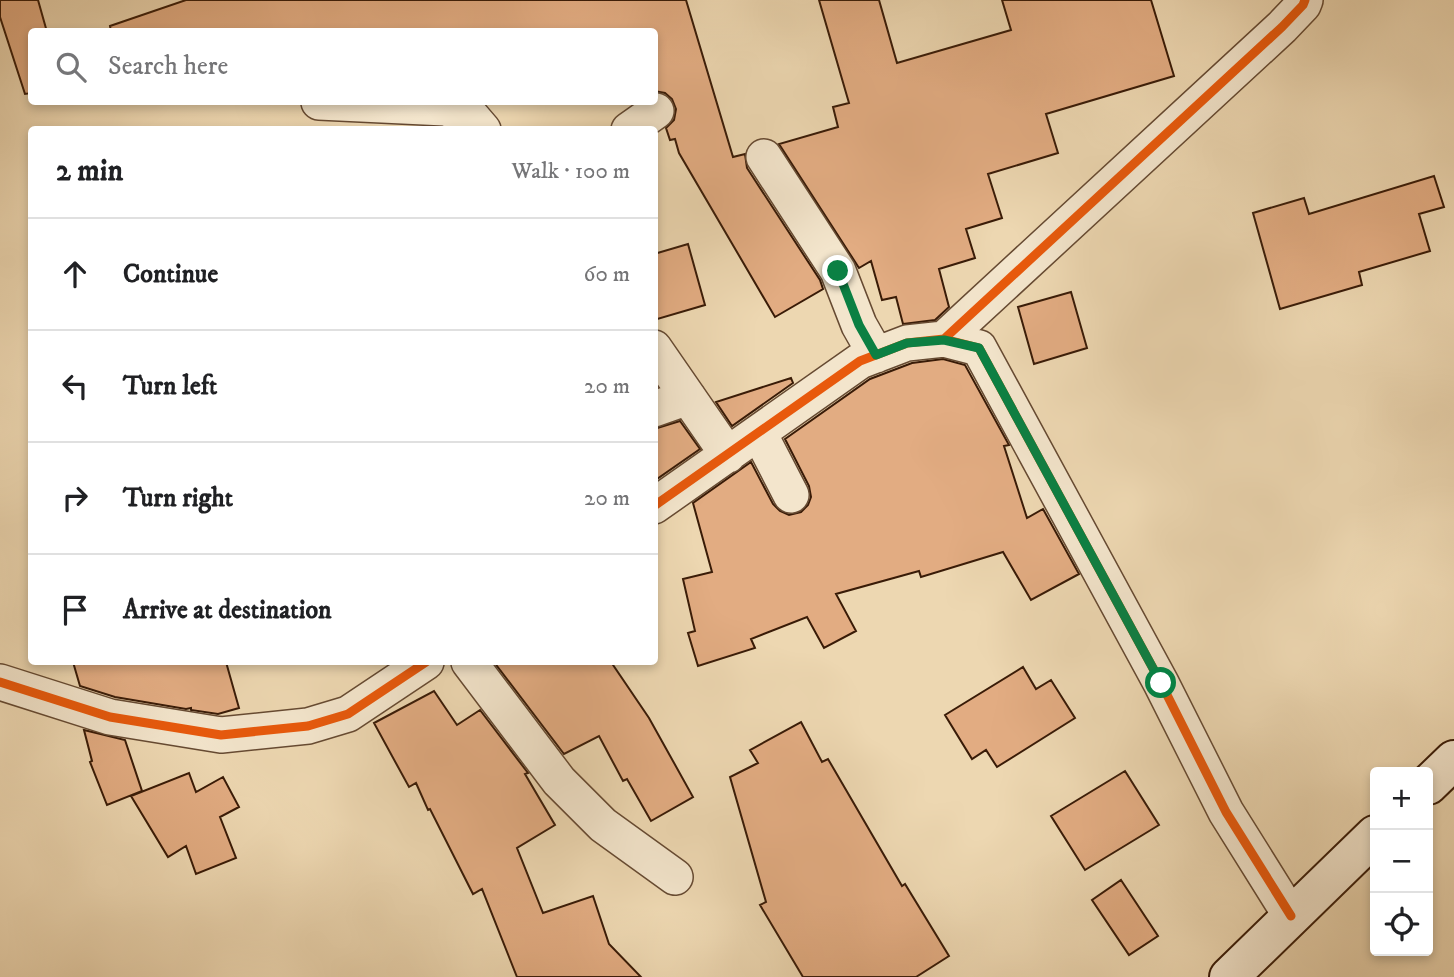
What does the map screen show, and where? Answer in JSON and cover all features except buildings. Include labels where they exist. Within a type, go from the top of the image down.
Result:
[{"type":"main road","points":[[1433,780],[1454,760]]},
{"type":"main road","points":[[1229,977],[1370,840]]},
{"type":"street","points":[[944,340],[1282,27],[1305,0]]},
{"type":"street","points":[[382,105],[445,108],[471,116],[480,126]]},
{"type":"street","points":[[764,157],[838,271],[859,325],[876,355]]},
{"type":"street","points":[[658,503],[860,361],[907,343],[944,340],[979,348],[1161,683],[1226,811],[1291,916]]},
{"type":"street","points":[[658,354],[728,455]]},
{"type":"street","points":[[658,408],[688,397]]},
{"type":"street","points":[[759,433],[791,495]]},
{"type":"street","points":[[0,682],[110,717],[221,735],[308,726],[348,714],[422,665]]},
{"type":"street","points":[[471,665],[559,780],[603,825],[675,877]]},
{"type":"cycle path","points":[[944,339],[1282,27],[1305,0]]},
{"type":"cycle path","points":[[658,503],[860,361],[907,343],[944,339],[979,348],[1161,683],[1226,812],[1291,916]]},
{"type":"cycle path","points":[[0,682],[110,717],[221,735],[308,726],[348,714],[422,665]]},
{"type":"route","points":[[838,271],[859,325],[876,355],[907,343],[944,340],[979,348],[1161,683]]}]
